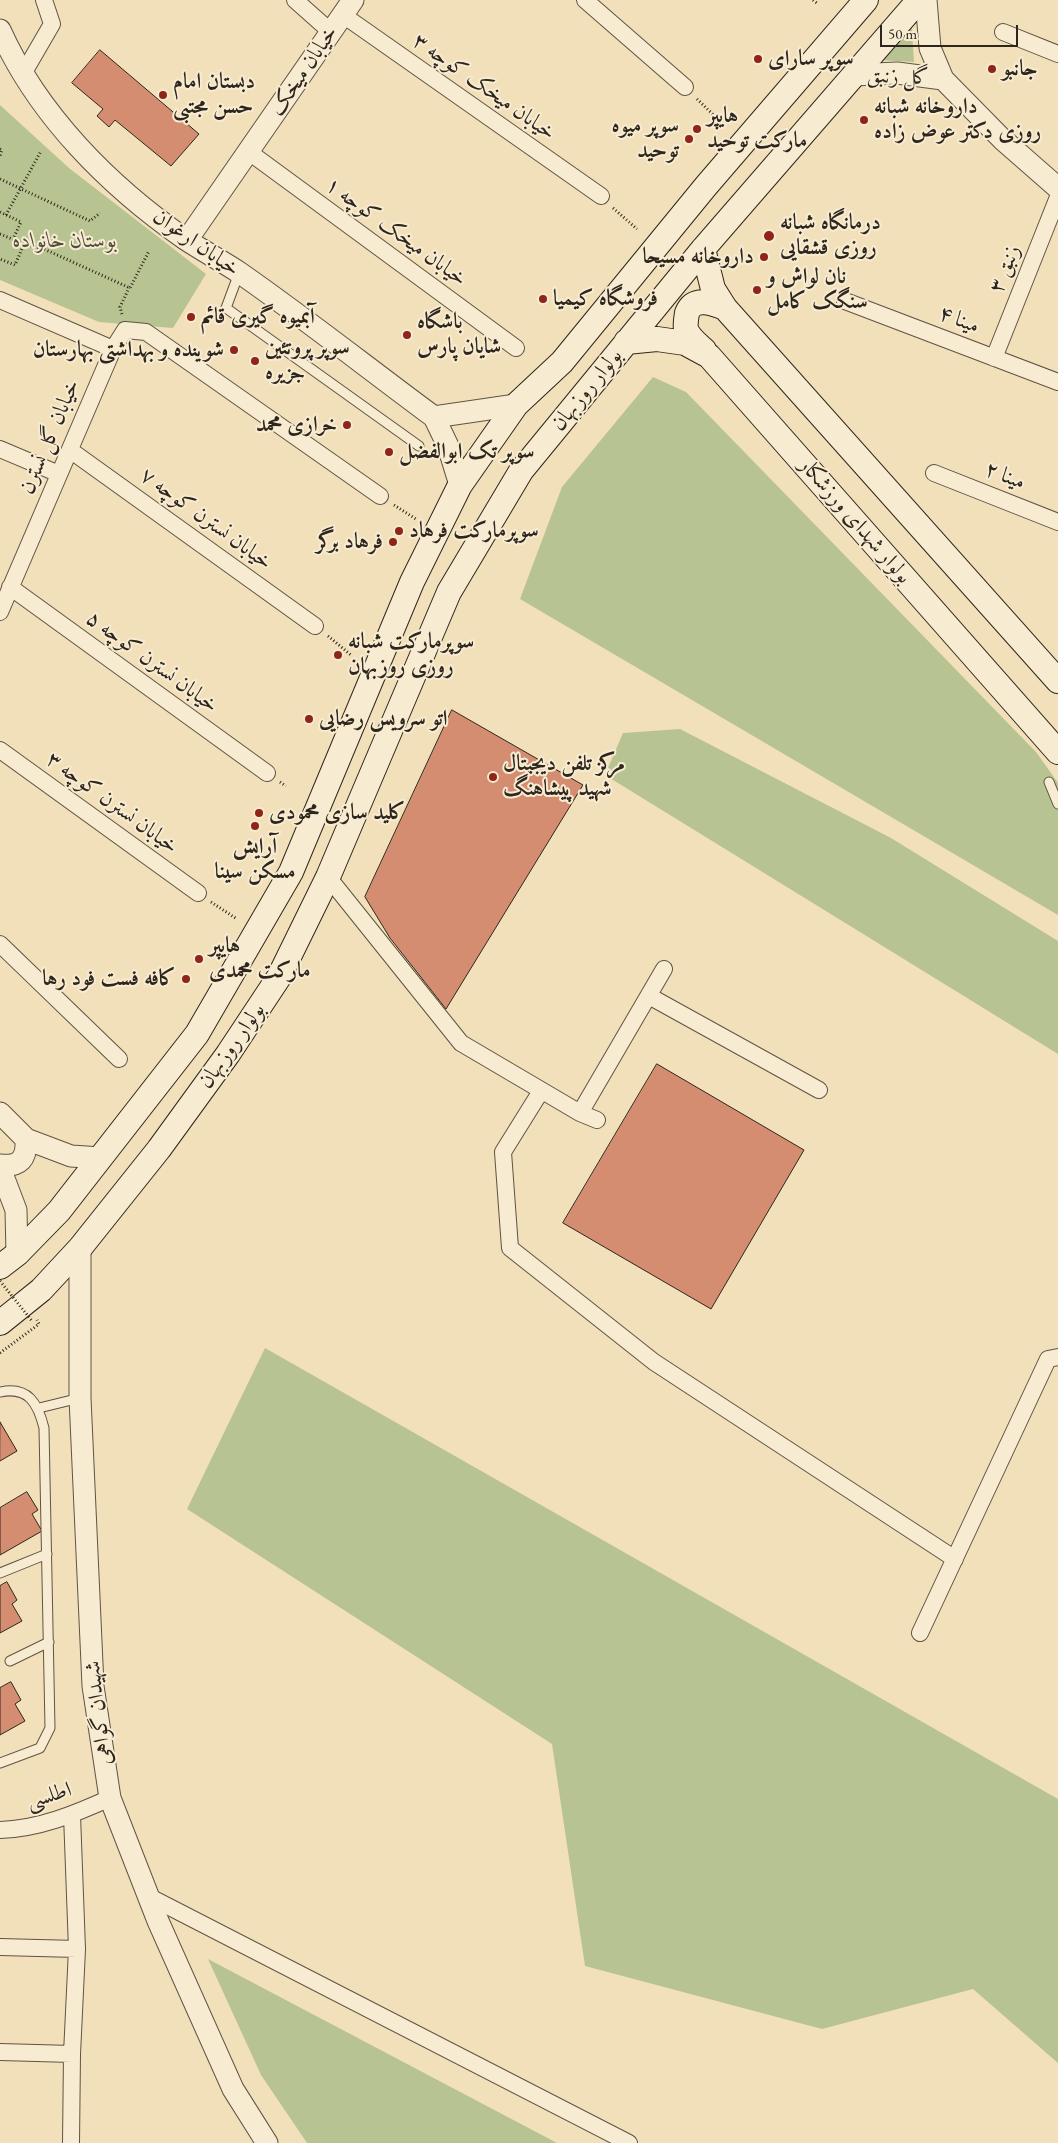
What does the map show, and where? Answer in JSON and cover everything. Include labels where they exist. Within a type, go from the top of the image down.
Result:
[{"type":"main road","name":"بولوار روزبهان","points":[[8,1260],[59,1212],[197,1034],[291,872],[412,582],[460,485],[516,405],[562,362],[706,186],[866,0]]},
{"type":"main road","name":"بولوار روزبهان","points":[[0,1322],[41,1290],[80,1248],[159,1149],[228,1054],[279,977],[328,877],[449,592],[522,471],[702,249],[919,0]]},
{"type":"main road","name":"بولوار شهدای ورزشکار","points":[[702,249],[713,289],[725,308],[1058,681]]},
{"type":"main road","points":[[709,356],[690,336],[686,328],[688,311],[698,302],[709,301],[725,308]]},
{"type":"main road","name":"بولوار شهدای ورزشکار","points":[[626,342],[657,340],[685,343],[709,356],[1058,752]]},
{"type":"street","points":[[23,74],[52,24],[44,0]]},
{"type":"street","name":"خیابان میخک کوچه ۳","points":[[295,0],[342,16],[601,196]]},
{"type":"street","points":[[585,0],[685,87]]},
{"type":"street","name":"گل زنبق","points":[[926,0],[930,48],[943,79],[1002,139],[1058,188]]},
{"type":"street","name":"خیابان میخک","points":[[186,240],[342,16]]},
{"type":"street","name":"خیابان ارغوان","points":[[0,30],[23,74],[57,121],[94,162],[130,195],[186,240],[239,272],[434,416]]},
{"type":"street","points":[[1003,32],[1058,54]]},
{"type":"street","name":"گل زنبق","points":[[854,75],[897,73],[943,79]]},
{"type":"street","name":"خیابان میخک کوچه ۱","points":[[249,152],[516,348]]},
{"type":"street","name":"زنبق ۳","points":[[994,358],[1058,197]]},
{"type":"street","points":[[0,300],[113,349]]},
{"type":"street","name":"مینا ۴","points":[[845,301],[1058,382]]},
{"type":"street","points":[[125,330],[146,332],[380,496]]},
{"type":"street","name":"خیابان گل نسترن","points":[[4,600],[113,349],[125,330]]},
{"type":"street","points":[[460,485],[448,446],[434,416],[516,405]]},
{"type":"street","points":[[0,449],[59,474]]},
{"type":"street","name":"خیابان نسترن کوچه ۷","points":[[70,450],[315,626]]},
{"type":"street","name":"مینا ۲","points":[[934,472],[1058,522]]},
{"type":"street","name":"خیابان نسترن کوچه ۵","points":[[4,600],[268,773]]},
{"type":"street","name":"خیابان نسترن کوچه ۳","points":[[0,750],[198,893]]},
{"type":"street","points":[[328,877],[460,1043],[580,1113],[597,1120]]},
{"type":"street","points":[[0,944],[119,1059]]},
{"type":"street","points":[[580,1113],[664,969]]},
{"type":"street","points":[[649,996],[819,1090]]},
{"type":"street","points":[[542,1090],[503,1152],[510,1248],[654,1362],[955,1559]]},
{"type":"street","points":[[0,1113],[26,1139],[71,1156],[101,1158]]},
{"type":"street","points":[[8,1260],[16,1210],[0,1167],[10,1166],[21,1161],[27,1151],[26,1139]]},
{"type":"street","name":"شهیدان گواهی","points":[[80,1248],[80,1398],[93,1686],[110,1798],[148,1896],[233,2089],[267,2143]]},
{"type":"street","points":[[920,1633],[1048,1359],[1058,1357]]},
{"type":"street","name":"اطلسی","points":[[0,1830],[13,1830],[72,1816],[110,1798]]},
{"type":"street","points":[[71,2143],[76,1949],[72,1816]]},
{"type":"street","points":[[148,1896],[630,2143]]},
{"type":"street","points":[[0,1947],[76,1949]]},
{"type":"street","points":[[0,2052],[72,2054]]},
{"type":"lane","points":[[239,272],[226,308],[419,446]]},
{"type":"lane","points":[[1049,782],[1058,804]]},
{"type":"lane","points":[[0,1392],[25,1393],[39,1408],[44,1428],[50,1728],[40,1748],[0,1763]]},
{"type":"lane","points":[[39,1408],[80,1398]]},
{"type":"lane","points":[[0,1572],[47,1554]]},
{"type":"lane","points":[[10,1661],[49,1642]]},
{"type":"path","points":[[814,0],[818,4]]},
{"type":"path","points":[[685,87],[726,126]]},
{"type":"path","points":[[0,149],[2,150],[0,156]]},
{"type":"path","points":[[6,215],[41,151]]},
{"type":"path","points":[[0,179],[90,221],[100,213]]},
{"type":"path","points":[[601,196],[637,229]]},
{"type":"path","points":[[0,212],[21,222],[12,239]]},
{"type":"path","points":[[0,234],[24,244],[44,249],[130,288]]},
{"type":"path","points":[[0,259],[14,265],[24,244]]},
{"type":"path","points":[[125,330],[120,308],[149,251]]},
{"type":"path","points":[[380,496],[416,520]]},
{"type":"path","points":[[315,626],[350,655]]},
{"type":"path","points":[[198,893],[237,919]]},
{"type":"path","points":[[0,1281],[32,1321]]},
{"type":"green space","points":[[911,17],[914,62],[877,60]]},
{"type":"green space","name":"بوستان خانواده","points":[[0,105],[69,168],[206,274],[173,328],[99,322],[0,280]]},
{"type":"green space","points":[[653,377],[686,392],[1036,752],[1058,783],[1058,915],[520,599],[562,487]]},
{"type":"green space","points":[[680,729],[891,838],[1058,941],[1058,1054],[605,775],[623,733]]},
{"type":"green space","points":[[265,1348],[1058,1799],[1058,2063],[973,1989],[822,2029],[585,1966],[552,1744],[187,1509]]},
{"type":"green space","points":[[208,1959],[557,2143],[307,2143],[261,2075]]},
{"type":"building","points":[[100,50],[199,134],[171,166],[115,120],[109,127],[97,116],[103,109],[72,83]]},
{"type":"building","points":[[452,710],[583,785],[446,1009],[390,938],[365,897]]},
{"type":"building","points":[[657,1064],[804,1150],[711,1309],[563,1223]]},
{"type":"building","points":[[0,1422],[17,1451],[0,1461]]},
{"type":"building","points":[[27,1492],[38,1510],[32,1514],[42,1531],[0,1555],[0,1508]]},
{"type":"building","points":[[7,1582],[17,1600],[12,1604],[22,1621],[0,1633],[0,1586]]},
{"type":"building","points":[[11,1682],[21,1700],[15,1704],[25,1721],[0,1735],[0,1688]]},
{"type":"place","name":"سوپر سارای","points":[[758,59]]},
{"type":"place","name":"جانبو","points":[[992,69]]},
{"type":"place","name":"دبستان امام حسن مجتبی","points":[[163,95]]},
{"type":"place","name":"داروخانه شبانه روزی دکتر عوض زاده","points":[[864,120]]},
{"type":"place","name":"هایپر مارکت توحید","points":[[697,129]]},
{"type":"place","name":"سوپر میوه توحید","points":[[689,139]]},
{"type":"place","name":"درمانگاه شبانه روزی قشقایی","points":[[769,236]]},
{"type":"place","name":"داروخانه مسیحا","points":[[764,257]]},
{"type":"place","name":"نان لواش و سنگک کامل","points":[[757,290]]},
{"type":"place","name":"فروشگاه کیمیا","points":[[543,299]]},
{"type":"place","name":"آبمیوه گیری قائم","points":[[191,317]]},
{"type":"place","name":"باشگاه شایان پارس","points":[[407,335]]},
{"type":"place","name":"شوینده و بهداشتی بهارستان","points":[[234,350]]},
{"type":"place","name":"سوپر پروتئین جزیره","points":[[255,361]]},
{"type":"place","name":"خرازی محمد","points":[[347,425]]},
{"type":"place","name":"سوپر تک ابوالفضل","points":[[389,452]]},
{"type":"place","name":"سوپرمارکت فرهاد","points":[[399,531]]},
{"type":"place","name":"فرهاد برگر","points":[[393,542]]},
{"type":"place","name":"سوپرمارکت شبانه روزی روزبهان","points":[[338,655]]},
{"type":"place","name":"اتو سرویس رضایی","points":[[309,719]]},
{"type":"place","name":"مرکز تلفن دیجیتال شهید پیشاهنگ","points":[[493,777]]},
{"type":"place","name":"کلید سازی محمودی","points":[[259,813]]},
{"type":"place","name":"آرایش مسکن سینا","points":[[255,826]]},
{"type":"place","name":"هایپر مارکت محمدی","points":[[199,959]]},
{"type":"place","name":"کافه فست فود رها","points":[[186,979]]}]
